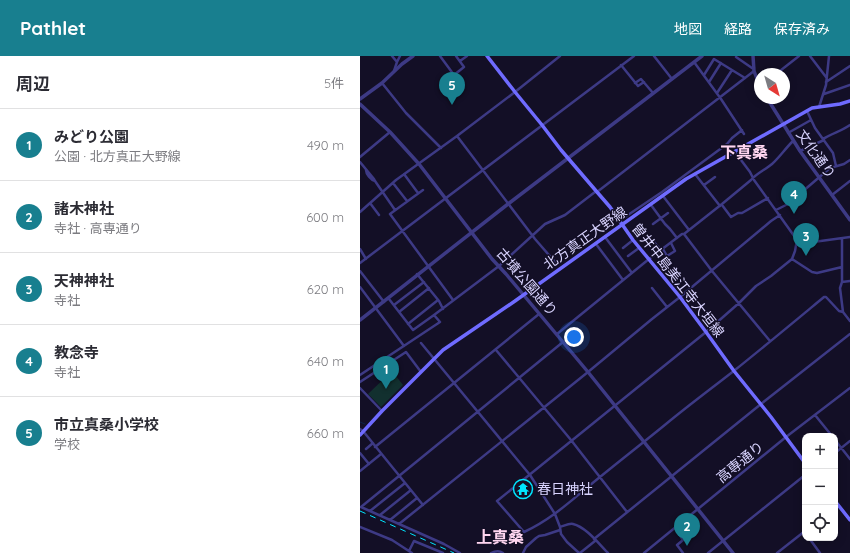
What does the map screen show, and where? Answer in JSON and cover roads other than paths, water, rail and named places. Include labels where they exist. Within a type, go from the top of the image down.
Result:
[{"type":"main road","name":"曽井中島美江寺大垣線","points":[[487,56],[568,159],[610,207],[639,248],[680,297],[802,460]]},
{"type":"main road","name":"北方真正大野線","points":[[360,435],[362,430],[434,358],[695,174],[812,108],[850,101]]},
{"type":"main road","points":[[839,505],[850,520]]},
{"type":"street","points":[[392,56],[397,62]]},
{"type":"street","points":[[394,71],[400,56]]},
{"type":"street","points":[[360,99],[382,83],[413,56]]},
{"type":"street","points":[[440,56],[454,75],[464,67],[456,56]]},
{"type":"street","points":[[460,61],[467,56]]},
{"type":"street","points":[[360,212],[404,174],[442,148],[560,56]]},
{"type":"street","points":[[360,263],[634,56]]},
{"type":"street","points":[[654,56],[672,79]]},
{"type":"street","points":[[360,320],[508,204],[702,56]]},
{"type":"street","points":[[753,56],[754,70]]},
{"type":"street","points":[[784,68],[799,56]]},
{"type":"street","points":[[810,56],[826,77]]},
{"type":"street","points":[[819,107],[824,94],[829,56]]},
{"type":"street","points":[[738,57],[754,70]]},
{"type":"street","points":[[704,76],[714,59],[745,78]]},
{"type":"street","points":[[694,62],[720,97],[744,134]]},
{"type":"street","points":[[709,82],[720,63]]},
{"type":"street","points":[[621,66],[635,83],[641,79],[653,93]]},
{"type":"street","points":[[826,82],[850,66]]},
{"type":"street","points":[[717,93],[732,70]]},
{"type":"street","points":[[388,299],[413,330],[499,266],[545,224],[565,215],[597,192],[754,70]]},
{"type":"street","points":[[382,83],[406,113],[442,148]]},
{"type":"street","points":[[824,94],[850,85]]},
{"type":"street","name":"古墳公園通り","points":[[360,104],[390,132],[419,164],[492,259],[557,334],[733,553]]},
{"type":"street","name":"文化通り","points":[[771,104],[800,152],[850,220]]},
{"type":"street","points":[[806,111],[815,128],[833,153],[836,166]]},
{"type":"street","points":[[788,132],[811,120]]},
{"type":"street","points":[[800,152],[850,125]]},
{"type":"street","points":[[619,221],[662,192],[727,144],[742,130]]},
{"type":"street","points":[[360,157],[390,132]]},
{"type":"street","points":[[457,136],[532,235],[555,262]]},
{"type":"street","points":[[557,334],[649,259],[684,234],[773,163],[792,142],[794,142]]},
{"type":"street","points":[[735,152],[797,240],[806,243],[850,237]]},
{"type":"street","points":[[776,210],[788,204],[830,168],[844,164],[850,160]]},
{"type":"street","points":[[360,162],[395,210]]},
{"type":"street","points":[[404,174],[418,193]]},
{"type":"street","points":[[695,174],[731,217],[738,213],[742,213],[768,198]]},
{"type":"street","points":[[704,185],[715,177]]},
{"type":"street","points":[[832,195],[850,180]]},
{"type":"street","points":[[393,183],[407,201]]},
{"type":"street","points":[[423,190],[390,214],[453,300]]},
{"type":"street","points":[[663,196],[689,230]]},
{"type":"street","points":[[370,203],[379,215]]},
{"type":"street","points":[[651,204],[677,238]]},
{"type":"street","points":[[653,224],[668,213]]},
{"type":"street","points":[[399,524],[780,215]]},
{"type":"street","points":[[684,234],[712,271],[770,341]]},
{"type":"street","points":[[605,237],[632,273]]},
{"type":"street","points":[[842,239],[842,282],[840,288],[843,312]]},
{"type":"street","points":[[623,248],[633,240]]},
{"type":"street","points":[[797,240],[792,259],[756,286],[739,304],[706,332],[571,440],[497,502],[524,532],[556,514],[824,297],[826,297],[840,311],[843,312],[850,321]]},
{"type":"street","points":[[654,242],[667,256],[675,250],[671,243]]},
{"type":"street","points":[[596,244],[623,280]]},
{"type":"street","points":[[628,256],[639,248]]},
{"type":"street","points":[[360,249],[366,259]]},
{"type":"street","points":[[792,259],[812,272],[817,273],[842,267]]},
{"type":"street","points":[[360,271],[384,302]]},
{"type":"street","points":[[418,274],[443,309]]},
{"type":"street","points":[[842,282],[850,281]]},
{"type":"street","points":[[394,305],[424,282]]},
{"type":"street","points":[[360,287],[404,346]]},
{"type":"street","points":[[399,312],[429,288]]},
{"type":"street","points":[[652,288],[667,307]]},
{"type":"street","points":[[408,324],[438,300]]},
{"type":"street","points":[[376,447],[539,314]]},
{"type":"street","points":[[360,375],[440,322],[434,315]]},
{"type":"street","points":[[421,343],[530,475],[556,514],[561,534],[579,553],[761,404],[850,334]]},
{"type":"street","points":[[460,553],[444,544],[360,506],[563,342]]},
{"type":"street","points":[[496,350],[571,440],[628,512]]},
{"type":"street","points":[[360,382],[406,352],[421,372]]},
{"type":"street","points":[[360,388],[382,411]]},
{"type":"street","name":"高専通り","points":[[644,553],[786,437],[850,388]]},
{"type":"street","points":[[815,415],[830,433]]},
{"type":"street","points":[[362,430],[423,505]]},
{"type":"street","points":[[838,450],[850,441]]},
{"type":"street","points":[[366,449],[373,443]]},
{"type":"street","points":[[838,444],[850,459]]},
{"type":"street","points":[[360,453],[369,464]]},
{"type":"street","points":[[360,471],[381,454]]},
{"type":"street","points":[[708,553],[802,477]]},
{"type":"street","points":[[370,511],[405,483]]},
{"type":"street","points":[[380,515],[411,490]]},
{"type":"street","points":[[390,520],[417,498]]},
{"type":"street","points":[[523,553],[526,547],[539,536],[545,536],[560,528],[574,524],[586,531],[608,553]]},
{"type":"street","points":[[360,527],[392,540],[412,553]]},
{"type":"street","points":[[675,528],[684,540],[677,545],[683,553]]},
{"type":"street","points":[[777,553],[802,534]]},
{"type":"street","points":[[409,551],[414,541],[436,552],[443,553]]},
{"type":"street","points":[[811,541],[820,553]]},
{"type":"street","points":[[491,553],[501,551],[503,553]]},
{"type":"waterway","points":[[360,422],[365,424]]},
{"type":"railway","points":[[360,511],[454,553]]},
{"type":"place","name":"市立真桑小学校","points":[[452,105]]},
{"type":"place","name":"教念寺","points":[[794,214]]},
{"type":"place","name":"天神神社","points":[[806,256]]},
{"type":"place","name":"みどり公園","points":[[386,389]]},
{"type":"place","name":"春日神社","points":[[523,489]]},
{"type":"place","name":"諸木神社","points":[[687,546]]},
{"type":"district","name":"下真桑","points":[[744,152]]},
{"type":"district","name":"上真桑","points":[[500,537]]}]
